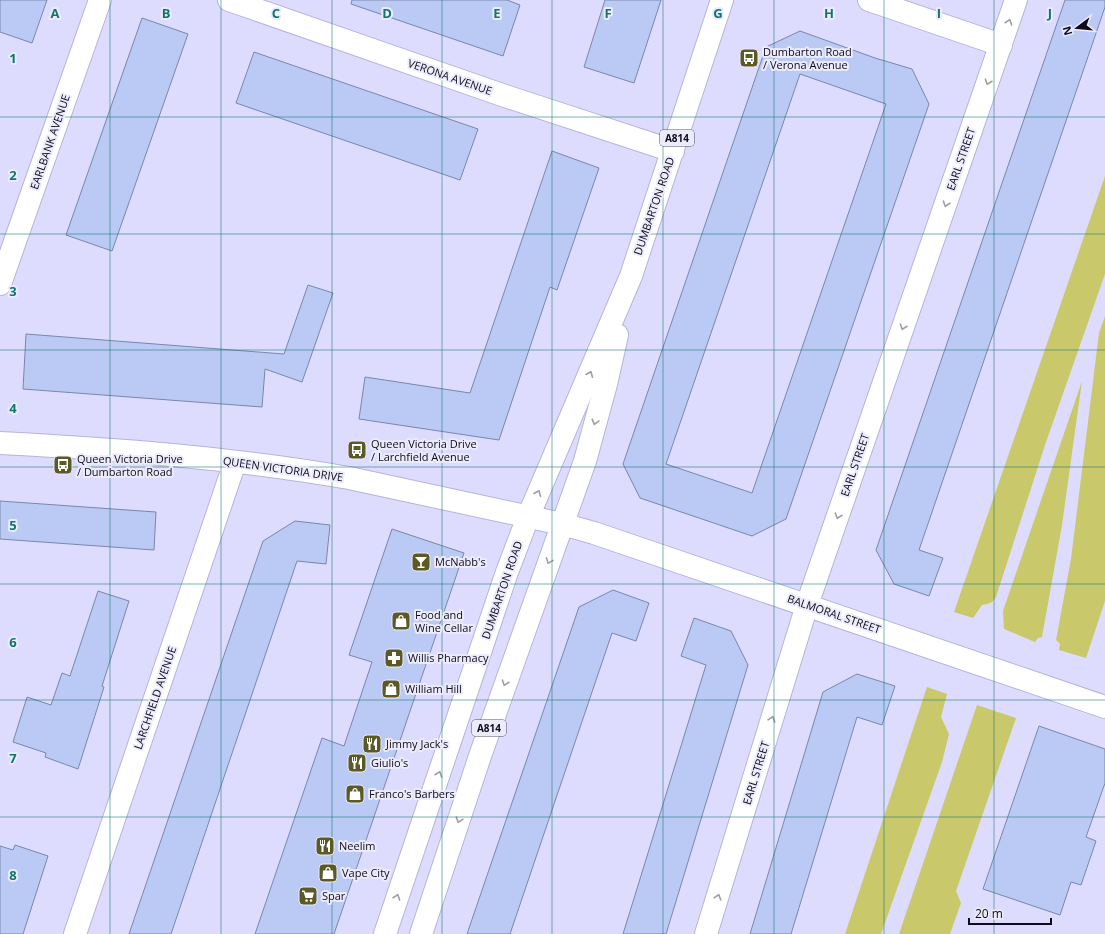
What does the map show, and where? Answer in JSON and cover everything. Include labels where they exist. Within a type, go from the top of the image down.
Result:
[{"type":"street","name":"EARLBANK AVENUE","points":[[0,284],[100,0]]},
{"type":"street","name":"VERONA AVENUE","points":[[229,0],[505,96],[673,151]]},
{"type":"street","name":"DUMBARTON ROAD","points":[[385,934],[507,572],[528,517],[631,276],[722,0]]},
{"type":"street","points":[[869,0],[1001,45]]},
{"type":"street","name":"EARL STREET","points":[[706,934],[807,605],[1016,0]]},
{"type":"street","name":"DUMBARTON ROAD","points":[[421,934],[480,756],[585,461],[606,384],[631,276]]},
{"type":"street","name":"QUEEN VICTORIA DRIVE","points":[[0,443],[78,447],[235,462],[349,478],[562,524]]},
{"type":"street","name":"LARCHFIELD AVENUE","points":[[75,934],[235,462]]},
{"type":"street","name":"BALMORAL STREET","points":[[562,524],[594,533],[1105,707]]},
{"type":"shaded area","points":[[1105,176],[1105,274],[1045,445],[996,597],[992,602],[982,605],[973,618],[954,612]]},
{"type":"shaded area","points":[[1105,316],[1105,601],[1086,658],[1059,650],[1060,644],[1056,640],[1071,559],[1099,333]]},
{"type":"shaded area","points":[[1082,381],[1062,525],[1042,637],[1038,638],[1035,642],[1004,629],[1003,611]]},
{"type":"shaded area","points":[[927,687],[947,694],[941,717],[949,734],[942,762],[881,934],[845,934]]},
{"type":"shaded area","points":[[977,705],[1016,718],[956,891],[961,903],[950,934],[899,934]]},
{"type":"building","points":[[0,0],[47,0],[32,43],[0,32]]},
{"type":"building","points":[[352,0],[507,0],[520,5],[503,56],[351,4]]},
{"type":"building","points":[[605,0],[661,0],[634,83],[584,67]]},
{"type":"building","points":[[1065,0],[1105,0],[1105,7],[919,550],[943,558],[929,596],[894,584],[876,550]]},
{"type":"building","points":[[142,18],[188,34],[112,251],[66,235]]},
{"type":"building","points":[[800,31],[875,58],[912,69],[929,104],[786,519],[752,536],[640,498],[623,464],[766,47]],"holes":[[[800,74],[886,104],[752,493],[666,464]]]},
{"type":"building","points":[[254,52],[478,129],[460,180],[236,103]]},
{"type":"building","points":[[552,151],[599,168],[557,290],[550,287],[499,440],[359,419],[365,377],[470,393]]},
{"type":"building","points":[[308,285],[333,293],[302,382],[265,369],[262,407],[23,389],[26,334],[284,354]]},
{"type":"building","points":[[0,501],[156,512],[154,550],[0,539]]},
{"type":"building","points":[[295,521],[330,525],[326,564],[297,561],[171,934],[129,934],[263,541]]},
{"type":"building","points":[[392,529],[464,553],[334,934],[255,934],[322,738],[344,746],[372,662],[349,655]]},
{"type":"building","points":[[613,590],[649,603],[636,641],[612,633],[510,934],[467,934],[579,607]]},
{"type":"building","points":[[98,591],[129,601],[78,769],[45,757],[46,753],[13,742],[27,697],[51,705],[62,673],[70,676]]},
{"type":"building","points":[[694,618],[731,631],[748,665],[666,934],[623,934],[706,665],[681,656]]},
{"type":"building","points":[[857,674],[895,686],[882,725],[857,717],[791,934],[750,934],[823,692]]},
{"type":"building","points":[[1039,726],[1105,749],[1105,783],[1086,837],[1096,841],[1081,885],[1071,882],[1060,915],[983,889]]},
{"type":"building","points":[[15,845],[48,856],[23,934],[0,934],[0,846],[13,850]]},
{"type":"place","name":"Dumbarton Road / Verona Avenue","points":[[749,58]]},
{"type":"place","name":"Queen Victoria Drive / Larchfield Avenue","points":[[357,450]]},
{"type":"place","name":"Queen Victoria Drive / Dumbarton Road","points":[[63,465]]},
{"type":"place","name":"McNabb's","points":[[421,562]]},
{"type":"place","name":"Food and Wine Cellar","points":[[401,621]]},
{"type":"place","name":"Willis Pharmacy","points":[[394,658]]},
{"type":"place","name":"William Hill","points":[[391,689]]},
{"type":"place","name":"Jimmy Jack's","points":[[372,744]]},
{"type":"place","name":"Giulio's","points":[[357,763]]},
{"type":"place","name":"Franco's Barbers","points":[[355,794]]},
{"type":"place","name":"Neelim","points":[[325,846]]},
{"type":"place","name":"Vape City","points":[[328,873]]},
{"type":"place","name":"Spar","points":[[308,896]]}]
